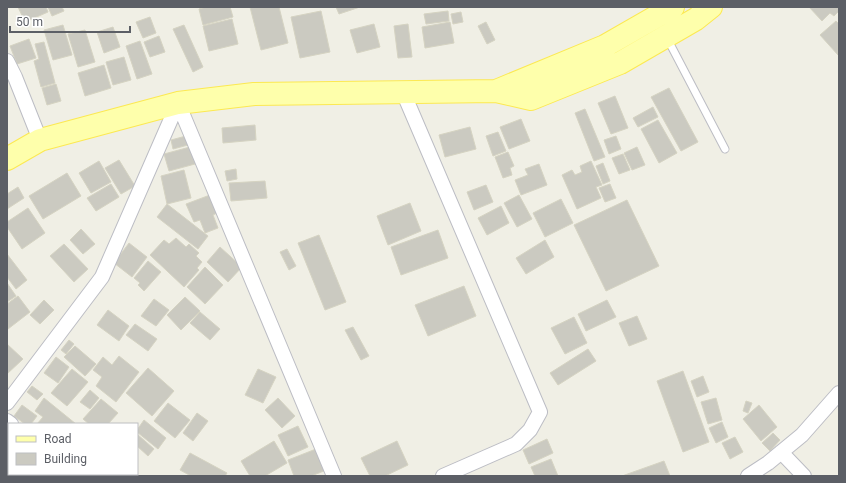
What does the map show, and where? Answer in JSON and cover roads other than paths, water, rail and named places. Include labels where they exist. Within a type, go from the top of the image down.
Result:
[{"type":"main road","points":[[7,159],[40,140],[178,102],[254,94],[496,91],[661,21],[696,19],[711,7]]},
{"type":"street","points":[[7,61],[15,77],[40,140]]},
{"type":"street","points":[[403,92],[540,412],[530,430],[516,444],[443,476]]},
{"type":"street","points":[[7,403],[102,277],[178,102]]},
{"type":"street","points":[[178,102],[334,476]]},
{"type":"street","points":[[748,476],[768,463],[802,435],[839,393]]},
{"type":"street","points":[[781,452],[804,476]]},
{"type":"lane","points":[[661,21],[725,148]]}]
